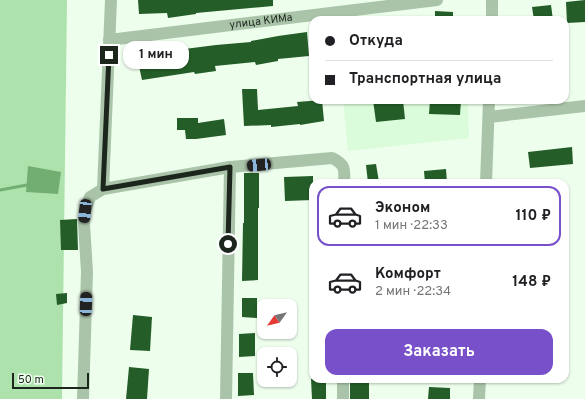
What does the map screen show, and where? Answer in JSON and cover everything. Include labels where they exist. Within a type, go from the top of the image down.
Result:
[{"type":"street","points":[[103,189],[111,0]]},
{"type":"street","name":"улица КИМа","points":[[109,40],[437,0]]},
{"type":"street","points":[[492,0],[492,16]]},
{"type":"street","points":[[486,179],[489,104]]},
{"type":"street","points":[[489,117],[585,106]]},
{"type":"street","points":[[83,399],[88,272],[84,224],[85,211],[90,197],[103,189],[230,167],[332,158],[340,162],[344,170],[344,179]]},
{"type":"street","points":[[226,399],[230,167]]},
{"type":"street","points":[[343,383],[343,399]]},
{"type":"street","points":[[479,399],[480,383]]},
{"type":"shaded area","points":[[0,0],[67,0],[62,399],[0,399]]},
{"type":"shaded area","points":[[343,104],[468,104],[469,138],[348,151]]},
{"type":"shaded area","points":[[28,166],[61,172],[58,194],[26,192]]},
{"type":"building","points":[[138,0],[273,0],[273,6],[196,13],[168,18],[167,13],[139,14]]},
{"type":"building","points":[[585,0],[585,22],[569,23],[569,16],[567,16],[566,2]]},
{"type":"building","points":[[551,5],[552,16],[533,16],[532,7]]},
{"type":"building","points":[[435,11],[453,12],[453,16],[435,16]]},
{"type":"building","points":[[307,32],[309,56],[278,59],[278,61],[256,65],[255,62],[215,66],[216,71],[195,74],[194,72],[142,80],[137,57],[161,52],[251,42]]},
{"type":"building","points":[[242,89],[257,89],[258,110],[298,106],[297,102],[309,101],[309,104],[322,104],[324,121],[300,125],[271,127],[271,125],[244,126]]},
{"type":"building","points":[[374,104],[403,104],[405,119],[376,122]]},
{"type":"building","points":[[430,104],[461,104],[460,115],[429,114]]},
{"type":"building","points":[[177,118],[198,118],[198,123],[224,119],[226,135],[186,139],[185,130],[177,130]]},
{"type":"building","points":[[572,147],[573,164],[530,168],[528,152]]},
{"type":"building","points":[[376,164],[378,179],[368,179],[366,165]]},
{"type":"building","points":[[446,169],[447,179],[425,179],[424,171]]},
{"type":"building","points":[[244,173],[259,173],[258,280],[242,281],[244,223]]},
{"type":"building","points":[[313,176],[313,179],[309,179],[309,200],[285,201],[284,177]]},
{"type":"building","points":[[77,219],[78,250],[61,250],[60,220]]},
{"type":"building","points":[[67,293],[67,303],[57,305],[56,294]]},
{"type":"building","points":[[242,298],[257,298],[257,318],[242,317]]},
{"type":"building","points":[[133,315],[152,317],[150,351],[130,350]]},
{"type":"building","points":[[255,333],[255,356],[239,357],[239,334]]},
{"type":"building","points":[[129,367],[149,369],[147,399],[126,399]]},
{"type":"building","points":[[238,373],[253,373],[254,395],[238,396]]},
{"type":"building","points":[[311,383],[326,383],[326,399],[312,399]]},
{"type":"building","points":[[350,383],[369,383],[369,399],[350,399]]},
{"type":"building","points":[[429,387],[450,388],[450,399],[428,399]]},
{"type":"waterway","points":[[0,190],[27,185]]},
{"type":"route","points":[[109,55],[103,189],[230,167],[228,244]]}]
